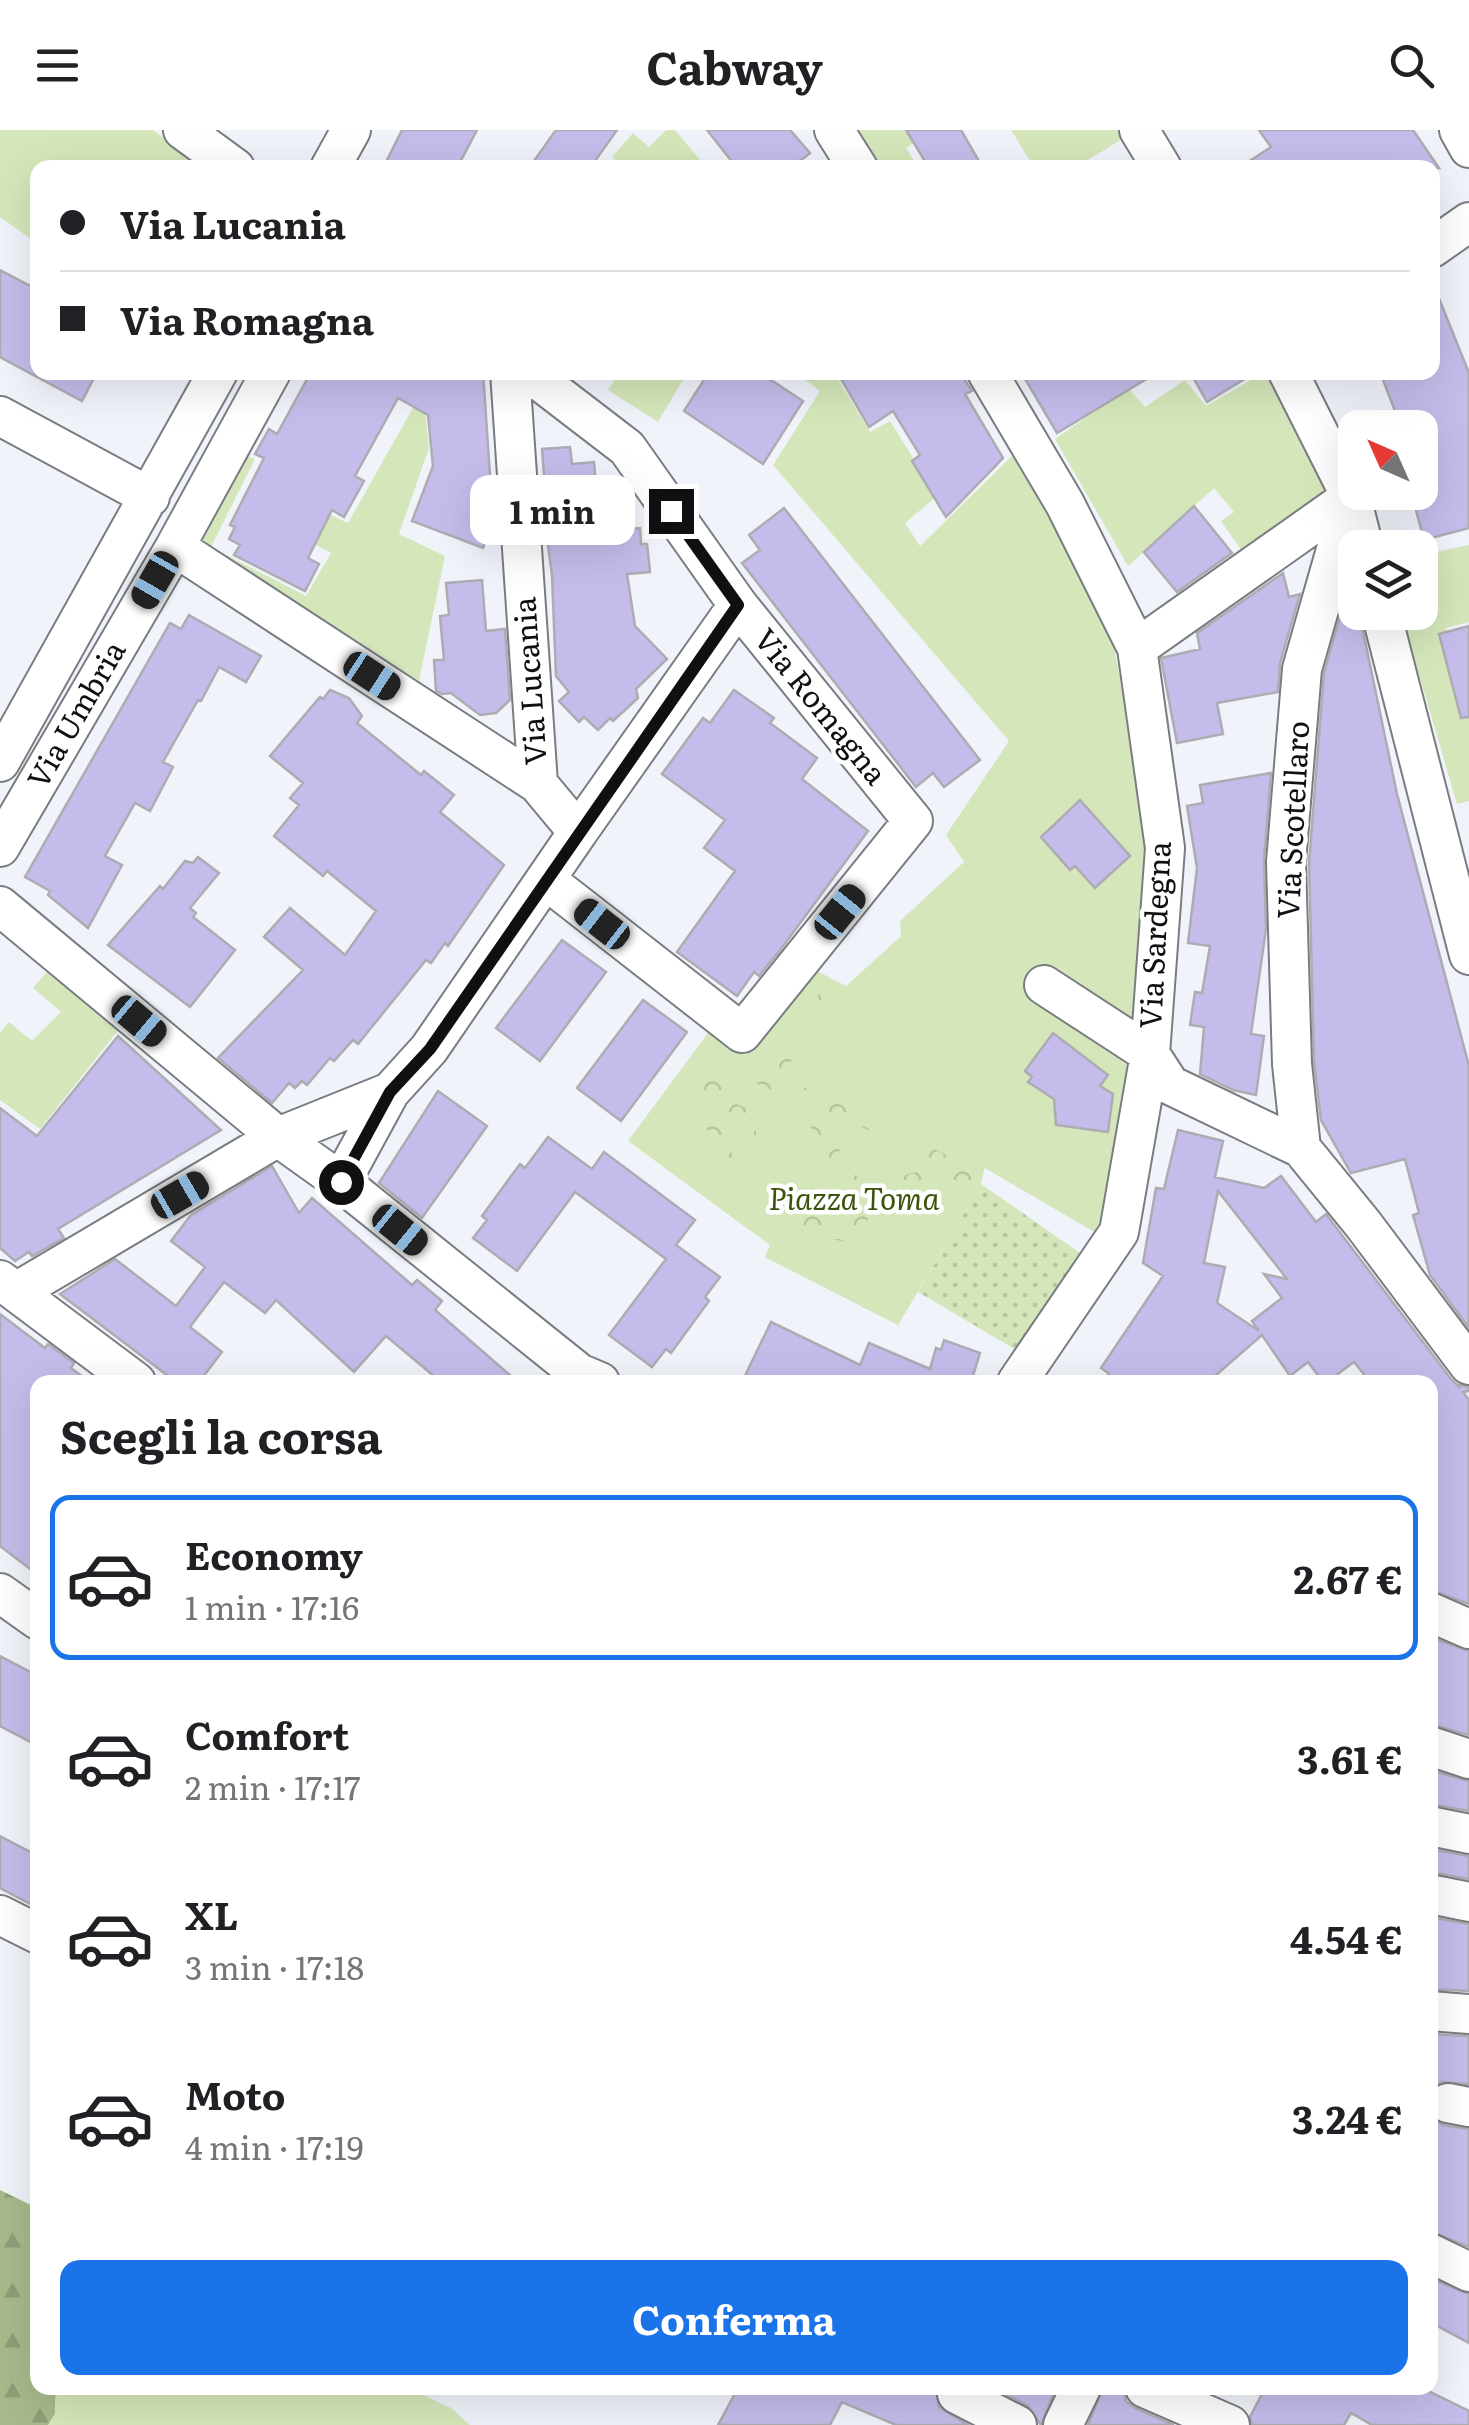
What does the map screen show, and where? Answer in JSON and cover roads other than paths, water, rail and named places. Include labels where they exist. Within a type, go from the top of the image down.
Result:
[{"type":"street","points":[[183,130],[224,160]]},
{"type":"street","points":[[335,160],[352,130]]},
{"type":"street","points":[[834,130],[853,160]]},
{"type":"street","points":[[1139,130],[1157,160]]},
{"type":"street","points":[[1458,130],[1469,148]]},
{"type":"street","points":[[1440,242],[1469,222]]},
{"type":"street","points":[[0,762],[214,380]]},
{"type":"street","name":"Via Umbria","points":[[0,847],[175,547],[267,380]]},
{"type":"street","name":"Via Lucania","points":[[511,380],[538,784],[578,832]]},
{"type":"street","name":"Via Romagna","points":[[538,380],[626,448],[738,605],[913,822],[742,1033],[546,880]]},
{"type":"street","name":"Via Sardegna","points":[[992,380],[1065,504],[1137,648],[1165,848],[1150,1054],[1119,1232],[1022,1375]]},
{"type":"street","points":[[1292,380],[1338,470]]},
{"type":"street","points":[[0,416],[150,497]]},
{"type":"street","points":[[1137,648],[1338,508]]},
{"type":"street","name":"Via Scotellaro","points":[[1301,1148],[1292,1064],[1286,862],[1302,669],[1348,510]]},
{"type":"street","points":[[175,547],[538,784]]},
{"type":"street","points":[[341,1182],[390,1092],[430,1049],[738,605]]},
{"type":"street","points":[[1386,630],[1469,955]]},
{"type":"street","points":[[0,906],[278,1137],[341,1182],[583,1375]]},
{"type":"street","points":[[1044,985],[1150,1054],[1170,1085],[1301,1148],[1469,1365]]},
{"type":"street","points":[[127,1375],[8,1286],[278,1137],[390,1092]]},
{"type":"street","points":[[0,1593],[30,1614]]},
{"type":"street","points":[[1438,1616],[1469,1630]]},
{"type":"street","points":[[1438,1749],[1469,1760]]},
{"type":"street","points":[[1438,1828],[1469,1834]]},
{"type":"street","points":[[1438,1896],[1469,1902]]},
{"type":"street","points":[[0,1915],[30,1930]]},
{"type":"street","points":[[1438,2012],[1469,2014]]},
{"type":"street","points":[[1438,2257],[1469,2272]]},
{"type":"street","points":[[959,2395],[1018,2425]]},
{"type":"street","points":[[1063,2425],[1077,2395]]},
{"type":"street","points":[[1161,2395],[1230,2425]]},
{"type":"park label","name":"Piazza Toma","points":[[854,1200]]}]
